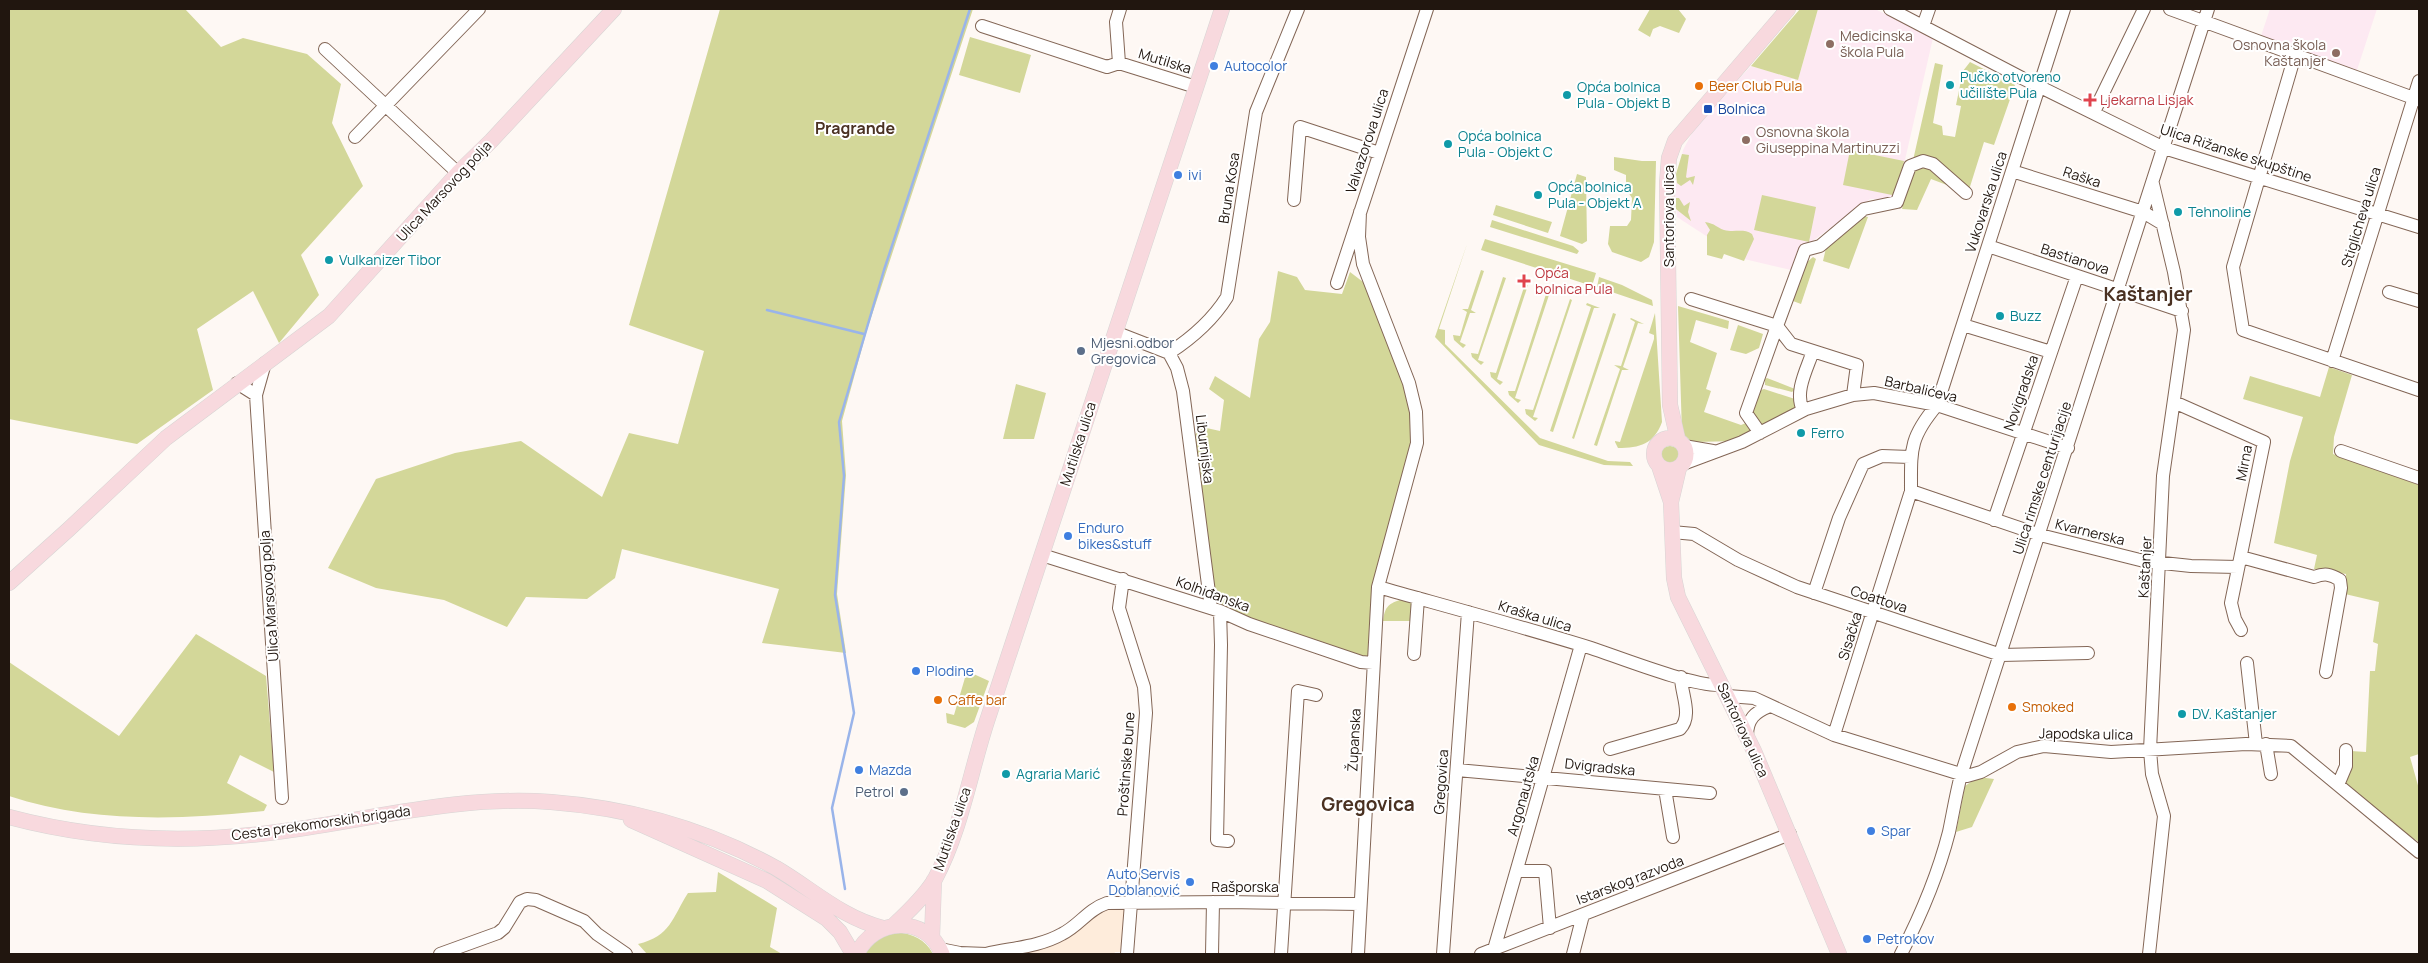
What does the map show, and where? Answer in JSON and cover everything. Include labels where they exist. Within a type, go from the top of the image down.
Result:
[{"type":"main road","name":"Ulica Marsovog polja","points":[[9,583],[69,530],[166,438],[329,316],[458,173],[491,142],[614,9]]},
{"type":"main road","name":"Mutilska ulica","points":[[857,954],[870,935],[888,926],[912,908],[934,880],[952,839],[984,728],[1222,9]]},
{"type":"main road","name":"Santoriova ulica","points":[[1681,443],[1670,406],[1667,183],[1671,149],[1691,120],[1788,9]]},
{"type":"main road","name":"Santoriova ulica","points":[[1660,442],[1670,406]]},
{"type":"main road","points":[[1669,438],[1681,443],[1686,455],[1681,466],[1669,470],[1659,466],[1654,454],[1660,442],[1669,438]]},
{"type":"main road","name":"Santoriova ulica","points":[[1659,466],[1671,502],[1674,578],[1678,597],[1747,736],[1790,834],[1839,954]]},
{"type":"main road","name":"Santoriova ulica","points":[[1671,502],[1681,466]]},
{"type":"main road","name":"Cesta prekomorskih brigada","points":[[9,817],[103,835],[194,838],[278,832],[409,810],[478,802],[532,801],[605,808],[666,822],[730,845],[781,871],[846,915],[858,921],[888,926],[914,927],[938,947]]},
{"type":"main road","name":"Cesta prekomorskih brigada","points":[[605,808],[768,880],[827,919],[840,932],[853,954]]},
{"type":"main road","name":"Mutilska ulica","points":[[934,880],[938,947]]},
{"type":"street","points":[[355,137],[479,9]]},
{"type":"street","name":"Mutilska","points":[[1120,9],[1116,22],[1120,63],[1196,87]]},
{"type":"street","name":"Bruna Kosa","points":[[1168,353],[1192,338],[1220,308],[1227,297],[1256,112],[1298,9]]},
{"type":"street","name":"Valvazorova ulica","points":[[1337,283],[1426,9]]},
{"type":"street","name":"Ulica Rižanske skupštine","points":[[1890,9],[2164,148],[2419,227]]},
{"type":"street","points":[[1923,26],[1929,9]]},
{"type":"street","name":"Vukovarska ulica","points":[[1937,405],[2064,9]]},
{"type":"street","points":[[2094,112],[2144,9]]},
{"type":"street","points":[[2170,9],[2417,99]]},
{"type":"street","name":"Ulica rimske centurijacije","points":[[1901,954],[1923,910],[1936,874],[1949,832],[1961,775],[2040,535],[2208,9]]},
{"type":"street","points":[[982,26],[1107,67],[1120,63]]},
{"type":"street","points":[[325,49],[458,173]]},
{"type":"street","points":[[2295,55],[2233,267],[2243,330],[2332,362],[2419,390]]},
{"type":"street","name":"Stiglicheva ulica","points":[[2332,362],[2378,214],[2417,99],[2419,81]]},
{"type":"street","points":[[1294,200],[1300,127],[1379,153]]},
{"type":"street","points":[[1760,433],[1746,413],[1805,250],[1820,246],[1864,209],[1897,202],[1910,166],[1923,161],[1933,164],[1966,193]]},
{"type":"street","name":"Raška","points":[[2012,171],[2143,212],[2163,224]]},
{"type":"street","name":"Kaštanjer","points":[[2150,954],[2164,816],[2152,774],[2150,750],[2163,476],[2184,332],[2182,311],[2153,183]]},
{"type":"street","name":"Županska","points":[[1358,954],[1378,587],[1417,443],[1416,412],[1409,383],[1363,264],[1359,237],[1360,212]]},
{"type":"street","name":"Bastianova","points":[[1988,246],[2182,311]]},
{"type":"street","points":[[1342,268],[1363,264]]},
{"type":"street","name":"Novigradska","points":[[1994,520],[2077,276]]},
{"type":"street","points":[[2389,292],[2419,301]]},
{"type":"street","points":[[1691,299],[1778,326],[1791,344],[1857,365],[1852,395]]},
{"type":"street","points":[[1962,325],[2051,352]]},
{"type":"street","points":[[1115,332],[1168,353]]},
{"type":"street","points":[[1803,410],[1799,403],[1800,392],[1813,351]]},
{"type":"street","name":"Liburnijska","points":[[1168,353],[1177,368],[1183,391],[1221,645],[1217,840],[1228,841]]},
{"type":"street","name":"Ulica Marsovog polja","points":[[265,363],[256,395],[282,798]]},
{"type":"street","points":[[237,383],[256,395]]},
{"type":"street","name":"Barbalićeva","points":[[1681,466],[1713,451],[1760,433],[1803,410],[1852,395],[1874,394],[1895,396],[1937,405],[2068,448]]},
{"type":"street","name":"Mirna","points":[[2174,402],[2264,442],[2231,603],[2235,619],[2241,630]]},
{"type":"street","name":"Sisačka","points":[[1834,735],[1911,491],[1910,457],[1917,434],[1937,405]]},
{"type":"street","points":[[1681,443],[1713,451]]},
{"type":"street","points":[[2341,451],[2419,478]]},
{"type":"street","points":[[1814,593],[1839,518],[1863,464],[1882,456],[1910,457]]},
{"type":"street","name":"Kvarnerska","points":[[1911,491],[2040,535],[2160,564],[2239,562]]},
{"type":"street","name":"Coattova","points":[[1672,532],[1694,534],[1738,560],[1814,593],[2001,655],[2088,653]]},
{"type":"street","name":"Kolhiđanska","points":[[1042,555],[1215,609],[1249,624],[1361,662],[1373,663]]},
{"type":"street","points":[[2239,562],[2314,577],[2322,574],[2331,574],[2340,580],[2341,588],[2326,672]]},
{"type":"street","name":"Proštinske bune","points":[[1123,579],[1119,608],[1144,687],[1146,713],[1127,954]]},
{"type":"street","name":"Kraška ulica","points":[[1378,587],[1581,645],[1712,685],[1726,693]]},
{"type":"street","points":[[1414,654],[1418,598]]},
{"type":"street","name":"Gregovica","points":[[1443,954],[1468,612]]},
{"type":"street","name":"Argonautska","points":[[1494,952],[1581,645]]},
{"type":"street","points":[[2246,663],[2261,744],[2272,774]]},
{"type":"street","points":[[1610,749],[1680,729],[1685,724],[1687,716],[1681,689],[1681,677]]},
{"type":"street","points":[[1281,954],[1298,691],[1316,695]]},
{"type":"street","name":"Japodska ulica","points":[[1726,693],[1747,705],[1767,704],[1834,735],[1961,775],[1974,775],[2017,752],[2044,746],[2060,746],[2099,752],[2261,744],[2291,746],[2419,852]]},
{"type":"street","points":[[1747,736],[1751,718],[1767,704]]},
{"type":"street","points":[[2338,785],[2346,766],[2346,750]]},
{"type":"street","name":"Dvigradska","points":[[1457,770],[1710,792]]},
{"type":"street","points":[[1665,789],[1673,837]]},
{"type":"street","name":"Istarskog razvoda","points":[[1481,954],[1494,952],[1550,928],[1790,834]]},
{"type":"street","points":[[1517,871],[1545,871],[1550,928]]},
{"type":"street","points":[[440,954],[498,933],[504,928],[520,902],[527,899],[536,900],[584,921],[597,934],[626,954]]},
{"type":"street","points":[[1212,954],[1213,902]]},
{"type":"street","name":"Rašporska","points":[[938,947],[960,953],[987,954],[1048,941],[1065,933],[1096,907],[1108,903],[1284,902],[1360,904]]},
{"type":"street","points":[[1573,954],[1583,915]]},
{"type":"shaded area","points":[[1818,9],[1875,9],[1933,38],[1896,199],[1870,199],[1799,251],[1791,270],[1740,258],[1677,217],[1675,190],[1683,150],[1697,124],[1751,66],[1798,80]]},
{"type":"shaded area","name":"Osnovna škola Kaštanjer","points":[[2270,9],[2377,9],[2357,70],[2261,36]]},
{"type":"shaded area","points":[[1126,905],[1123,952],[1115,952],[1114,954],[991,954],[1049,942],[1097,908]]},
{"type":"green space","points":[[9,9],[185,9],[221,47],[243,38],[307,54],[341,84],[332,123],[363,186],[301,255],[319,295],[279,343],[253,291],[197,329],[213,390],[137,444],[9,419]]},
{"type":"green space","points":[[720,9],[973,9],[867,330],[842,421],[846,475],[837,594],[846,653],[762,643],[779,589],[622,549],[615,578],[587,599],[526,597],[507,627],[444,600],[376,588],[328,568],[376,479],[455,453],[521,441],[602,497],[629,433],[678,444],[704,351],[629,325]]},
{"type":"green space","points":[[1650,9],[1678,9],[1686,19],[1679,33],[1660,26],[1653,29],[1650,37],[1638,30]]},
{"type":"green space","points":[[1800,9],[1818,9],[1798,80],[1751,66]]},
{"type":"green space","points":[[970,37],[1031,55],[1020,93],[959,75]]},
{"type":"green space","points":[[1970,62],[2015,85],[1994,145],[1984,142],[1968,193],[1931,179],[1917,210],[1902,209],[1935,63],[1943,65],[1933,123],[1942,126],[1943,135],[1955,137],[1961,106],[1956,105],[1963,71]]},
{"type":"green space","points":[[1850,150],[1904,161],[1897,196],[1843,185]]},
{"type":"green space","points":[[1682,154],[1689,155],[1686,177],[1695,176],[1693,185],[1690,180],[1681,186],[1677,183],[1676,174]]},
{"type":"green space","points":[[1614,157],[1656,161],[1654,242],[1649,257],[1641,262],[1612,252],[1608,244],[1610,226],[1627,226],[1631,220],[1632,198],[1626,189],[1626,175],[1614,170]]},
{"type":"green space","points":[[1577,174],[1586,177],[1587,241],[1582,244],[1560,236]]},
{"type":"green space","points":[[1762,195],[1816,207],[1809,242],[1754,230]]},
{"type":"green space","points":[[1676,198],[1679,198],[1684,206],[1690,202],[1688,212],[1691,221],[1676,209]]},
{"type":"green space","points":[[1496,205],[1552,222],[1548,233],[1493,215]]},
{"type":"green space","points":[[1863,216],[1868,217],[1849,269],[1823,261],[1826,248]]},
{"type":"green space","points":[[1492,220],[1573,246],[1579,251],[1577,254],[1490,227]]},
{"type":"green space","points":[[1705,222],[1724,230],[1745,231],[1752,234],[1754,239],[1744,261],[1724,254],[1722,259],[1707,255],[1707,235],[1710,230]]},
{"type":"green space","points":[[1485,239],[1596,273],[1592,286],[1481,250]]},
{"type":"green space","points":[[1467,244],[1439,329],[1445,330],[1445,344],[1540,438],[1608,461],[1630,462],[1633,466],[1604,465],[1539,445],[1435,337]]},
{"type":"green space","points":[[1813,257],[1816,259],[1801,304],[1793,301],[1806,263]]},
{"type":"green space","points":[[1481,270],[1484,271],[1471,310],[1476,313],[1470,313],[1460,342],[1466,345],[1463,348],[1454,340],[1453,335],[1460,336],[1467,312],[1462,309],[1468,309]]},
{"type":"green space","points":[[1278,271],[1297,277],[1305,290],[1342,294],[1350,272],[1371,288],[1409,383],[1417,443],[1390,541],[1373,663],[1220,611],[1214,597],[1193,437],[1202,427],[1220,431],[1224,400],[1209,389],[1215,376],[1250,398],[1259,339],[1270,322]]},
{"type":"green space","points":[[1503,277],[1506,278],[1478,360],[1484,362],[1481,365],[1472,357],[1471,353],[1478,354]]},
{"type":"green space","points":[[1599,277],[1622,285],[1652,300],[1653,306],[1597,287]]},
{"type":"green space","points":[[1525,284],[1528,285],[1497,379],[1503,382],[1500,385],[1491,377],[1490,372],[1496,373]]},
{"type":"green space","points":[[1547,291],[1550,292],[1515,398],[1521,400],[1518,403],[1509,395],[1508,391],[1515,391]]},
{"type":"green space","points":[[1570,299],[1572,300],[1533,417],[1538,418],[1535,421],[1526,414],[1525,409],[1533,410]]},
{"type":"green space","points":[[1587,303],[1600,308],[1594,308],[1553,432],[1550,431],[1591,307],[1586,305]]},
{"type":"green space","points":[[1678,306],[1729,321],[1728,329],[1696,320],[1690,342],[1717,353],[1706,389],[1711,391],[1704,412],[1741,425],[1746,423],[1755,434],[1741,441],[1692,442],[1682,433]]},
{"type":"green space","points":[[1613,313],[1616,314],[1574,439],[1572,438]]},
{"type":"green space","points":[[1655,313],[1662,422],[1655,435],[1645,443],[1639,446],[1618,448],[1615,441],[1620,442],[1654,339],[1654,335],[1649,333]]},
{"type":"green space","points":[[1631,318],[1644,324],[1638,323],[1623,367],[1629,370],[1622,370],[1597,446],[1594,445],[1620,369],[1614,365],[1621,366],[1635,322]]},
{"type":"green space","points":[[1738,325],[1763,334],[1759,348],[1746,354],[1730,350]]},
{"type":"green space","points":[[2329,367],[2352,375],[2334,437],[2333,454],[2419,485],[2419,754],[2410,757],[2419,789],[2419,842],[2394,826],[2345,782],[2351,772],[2351,751],[2366,752],[2370,671],[2375,671],[2378,644],[2373,642],[2379,602],[2345,594],[2346,574],[2314,569],[2317,555],[2274,543],[2290,461],[2303,417],[2243,399],[2250,376],[2320,397]]},
{"type":"green space","points":[[1767,378],[1795,389],[1792,392],[1765,385],[1765,379]]},
{"type":"green space","points":[[1016,384],[1046,393],[1034,439],[1003,439]]},
{"type":"green space","points":[[1764,389],[1795,399],[1798,412],[1760,431],[1750,417],[1761,390]]},
{"type":"green space","points":[[1670,446],[1677,449],[1680,456],[1677,463],[1670,466],[1663,463],[1660,456],[1663,449]]},
{"type":"green space","points":[[1400,600],[1418,604],[1418,621],[1383,621],[1387,607]]},
{"type":"green space","points":[[196,634],[266,676],[274,772],[240,755],[227,783],[267,805],[264,811],[200,816],[135,817],[71,811],[9,796],[9,662],[119,736]]},
{"type":"green space","points":[[967,671],[989,681],[974,722],[965,728],[947,723],[946,713],[954,715]]},
{"type":"green space","points":[[1978,777],[1994,779],[1972,827],[1956,832],[1965,786]]},
{"type":"green space","points":[[718,872],[777,908],[770,947],[782,954],[647,954],[638,944],[649,941],[664,931],[674,918],[688,893],[716,892]]},
{"type":"green space","points":[[897,932],[918,938],[933,954],[865,954],[877,939]]},
{"type":"waterway","points":[[845,889],[832,808],[854,713],[835,595],[844,476],[839,422],[884,270],[970,9]]},
{"type":"waterway","points":[[767,310],[864,334]]},
{"type":"place","name":"Medicinska škola Pula","points":[[1830,44]]},
{"type":"place","name":"Osnovna škola Kaštanjer","points":[[2336,53]]},
{"type":"place","name":"Autocolor","points":[[1214,66]]},
{"type":"place","name":"Pučko otvoreno učilište Pula","points":[[1950,85]]},
{"type":"place","name":"Beer Club Pula","points":[[1699,86]]},
{"type":"place","name":"Opća bolnica Pula - Objekt B","points":[[1567,95]]},
{"type":"place","name":"Ljekarna Lisjak","points":[[2090,100]]},
{"type":"place","name":"Bolnica","points":[[1708,109]]},
{"type":"place","name":"Osnovna škola Giuseppina Martinuzzi","points":[[1746,140]]},
{"type":"place","name":"Opća bolnica Pula - Objekt C","points":[[1448,144]]},
{"type":"place","name":"ivi","points":[[1178,175]]},
{"type":"place","name":"Opća bolnica Pula - Objekt A","points":[[1538,195]]},
{"type":"place","name":"Tehnoline","points":[[2178,212]]},
{"type":"place","name":"Vulkanizer Tibor","points":[[329,260]]},
{"type":"place","name":"Opća bolnica Pula","points":[[1524,281]]},
{"type":"place","name":"Buzz","points":[[2000,316]]},
{"type":"place","name":"Mjesni odbor Gregovica","points":[[1081,351]]},
{"type":"place","name":"Ferro","points":[[1801,433]]},
{"type":"place","name":"Enduro bikes&stuff","points":[[1068,536]]},
{"type":"place","name":"Plodine","points":[[916,671]]},
{"type":"place","name":"Caffe bar","points":[[938,700]]},
{"type":"place","name":"Smoked","points":[[2012,707]]},
{"type":"place","name":"DV. Kaštanjer","points":[[2182,714]]},
{"type":"place","name":"Mazda","points":[[859,770]]},
{"type":"place","name":"Agraria Marić","points":[[1006,774]]},
{"type":"place","name":"Petrol","points":[[904,792]]},
{"type":"place","name":"Spar","points":[[1871,831]]},
{"type":"place","name":"Auto Servis Doblanović","points":[[1190,882]]},
{"type":"place","name":"Petrokov","points":[[1867,939]]},
{"type":"district","name":"Pragrande","points":[[855,128]]},
{"type":"district","name":"Kaštanjer","points":[[2148,294]]},
{"type":"district","name":"Gregovica","points":[[1368,804]]}]
